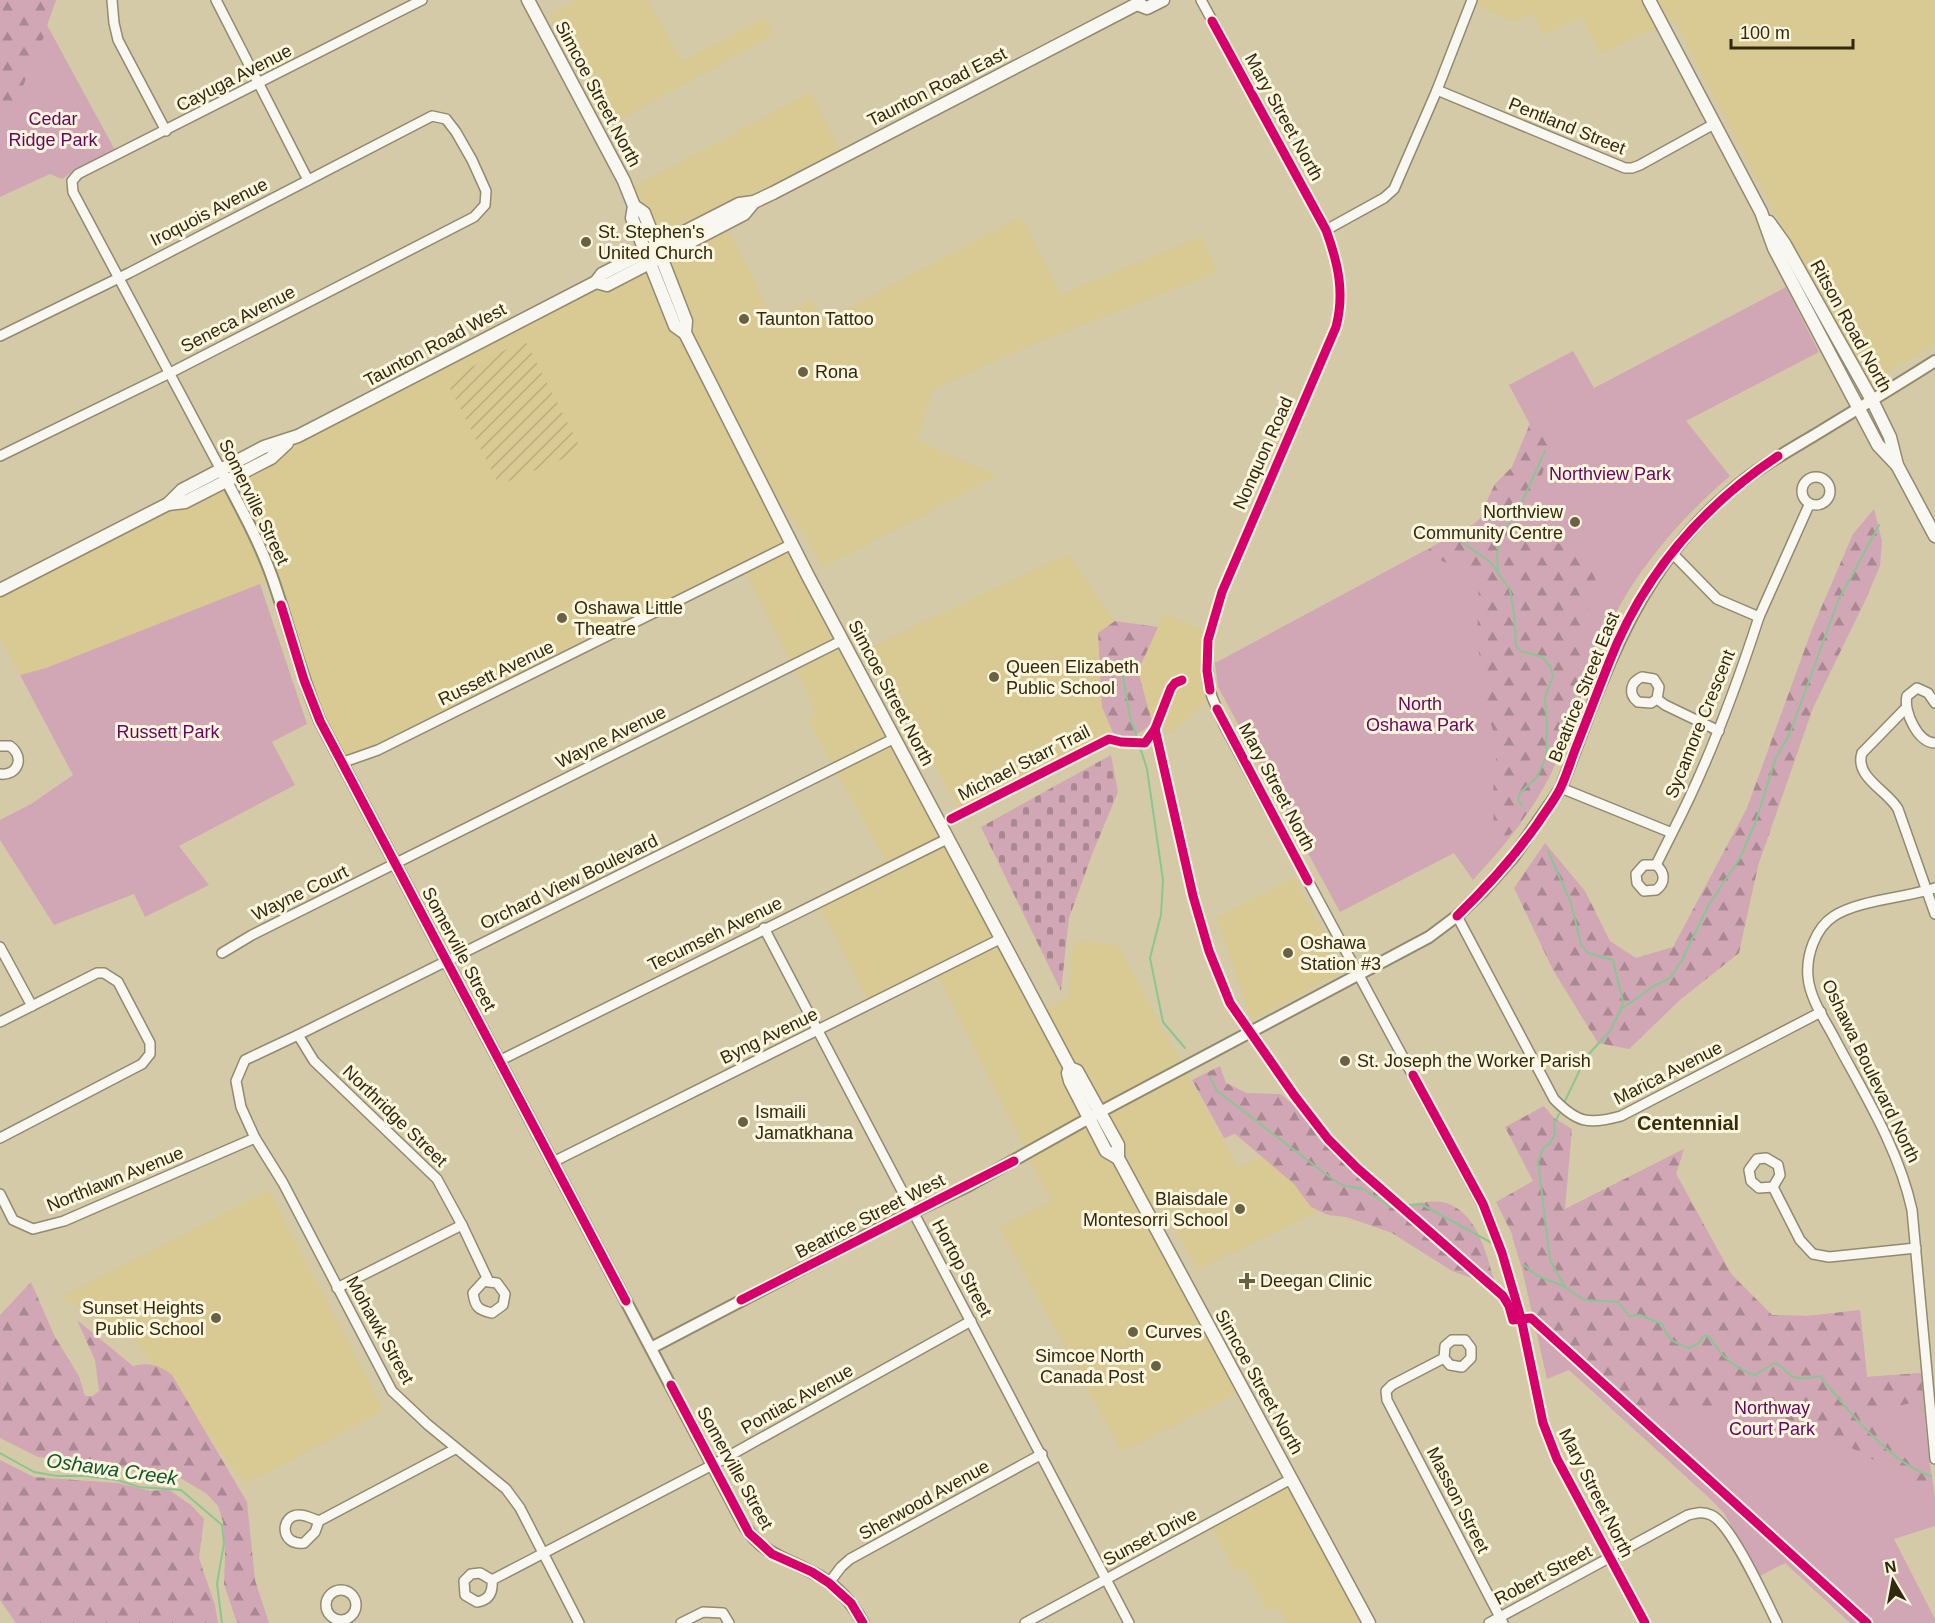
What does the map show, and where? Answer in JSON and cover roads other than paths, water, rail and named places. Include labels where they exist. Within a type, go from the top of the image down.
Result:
[{"type":"main road","name":"Simcoe Street North","points":[[528,0],[614,160],[634,206],[632,218],[646,257],[675,326],[685,333],[792,544],[1070,1068],[1068,1073],[1070,1081],[1095,1115],[1107,1151],[1118,1158],[1369,1623]]},
{"type":"main road","name":"Taunton Road East","points":[[646,257],[657,245],[739,204],[754,202],[1138,2],[1148,8],[1163,0]]},
{"type":"main road","name":"Ritson Road North","points":[[1649,0],[1761,212],[1774,248],[1878,445],[1897,465]]},
{"type":"main road","name":"Taunton Road East","points":[[646,257],[662,257],[744,214],[754,202]]},
{"type":"main road","name":"Simcoe Street North","points":[[634,206],[645,213],[686,321],[685,333]]},
{"type":"main road","name":"Ritson Road North","points":[[1761,212],[1784,243],[1872,400],[1890,437],[1897,465],[1935,536]]},
{"type":"main road","name":"Taunton Road West","points":[[0,590],[168,504],[185,502],[264,447],[290,440],[596,282],[602,274],[646,257]]},
{"type":"street","points":[[112,0],[118,40],[166,131]]},
{"type":"street","points":[[216,0],[308,180]]},
{"type":"street","name":"Cayuga Avenue","points":[[73,192],[72,181],[77,175],[422,0]]},
{"type":"street","name":"Mary Street North","points":[[1201,0],[1326,230]]},
{"type":"street","points":[[1326,230],[1390,194],[1394,189],[1437,90],[1472,0]]},
{"type":"street","name":"Pentland Street","points":[[1437,90],[1625,168],[1640,165],[1714,124]]},
{"type":"street","name":"Iroquois Avenue","points":[[0,336],[432,116],[446,119],[456,132],[486,191],[485,205]]},
{"type":"street","name":"Somerville Street","points":[[73,192],[253,531],[268,566],[304,680],[320,721],[744,1525],[759,1544],[772,1554],[812,1572],[829,1583],[851,1604],[863,1623]]},
{"type":"street","name":"Seneca Avenue","points":[[0,456],[170,373],[474,217],[485,205]]},
{"type":"street","name":"Nonquon Road","points":[[1217,709],[1208,681],[1207,656],[1208,640],[1222,592],[1340,314],[1339,273],[1326,230]]},
{"type":"street","name":"Beatrice Street East","points":[[1095,1115],[1429,937],[1457,916],[1514,856],[1561,788],[1609,662],[1623,633],[1647,587],[1691,528],[1731,490],[1779,456],[1935,361]]},
{"type":"street","name":"Sycamore Crescent","points":[[1656,865],[1719,730],[1759,617],[1809,505]]},
{"type":"street","name":"Russett Avenue","points":[[342,764],[378,750],[792,544]]},
{"type":"street","points":[[1671,553],[1717,599],[1759,617]]},
{"type":"street","name":"Wayne Avenue","points":[[394,864],[843,640]]},
{"type":"street","points":[[1935,703],[1928,693],[1917,688],[1907,696],[1905,709],[1862,753],[1859,760],[1864,774],[1889,797],[1898,809],[1931,889],[1935,914]]},
{"type":"street","points":[[1657,699],[1719,730]]},
{"type":"street","name":"Mary Street North","points":[[1217,709],[1487,1213],[1502,1253],[1521,1318],[1542,1423],[1557,1459],[1645,1623]]},
{"type":"street","points":[[1905,709],[1922,739],[1928,743],[1935,743]]},
{"type":"street","name":"Orchard View Boulevard","points":[[236,1081],[245,1060],[447,962],[895,738]]},
{"type":"street","points":[[0,746],[10,746],[19,758],[14,771],[5,775],[0,774]]},
{"type":"street","points":[[1561,788],[1672,834]]},
{"type":"street","name":"Tecumseh Avenue","points":[[499,1061],[947,839]]},
{"type":"street","name":"Wayne Court","points":[[222,953],[252,935],[394,864]]},
{"type":"street","name":"Oshawa Boulevard North","points":[[1931,889],[1856,907],[1833,917],[1815,938],[1808,956],[1808,978],[1821,1012],[1897,1158],[1907,1186],[1916,1248],[1935,1459]]},
{"type":"street","name":"Marica Avenue","points":[[1457,916],[1554,1099],[1568,1113],[1580,1120],[1601,1122],[1621,1116],[1821,1012]]},
{"type":"street","name":"Hortop Street","points":[[764,928],[1130,1623]]},
{"type":"street","name":"Byng Avenue","points":[[553,1162],[1000,939]]},
{"type":"street","points":[[0,947],[32,1006]]},
{"type":"street","points":[[0,1022],[97,973],[104,973],[118,982],[150,1043],[150,1054],[142,1064],[0,1138]]},
{"type":"street","name":"Northridge Street","points":[[298,1035],[314,1061],[437,1179],[489,1282]]},
{"type":"street","name":"Mohawk Street","points":[[236,1081],[241,1107],[255,1138],[283,1183],[392,1391],[455,1449],[506,1489],[520,1508],[579,1623]]},
{"type":"street","name":"Beatrice Street West","points":[[651,1348],[871,1232],[968,1186],[1095,1115]]},
{"type":"street","name":"Northlawn Avenue","points":[[0,1194],[13,1220],[33,1229],[64,1221],[255,1138]]},
{"type":"street","points":[[1773,1187],[1800,1240],[1813,1254],[1829,1257],[1916,1248]]},
{"type":"street","points":[[337,1288],[462,1225]]},
{"type":"street","name":"Pontiac Avenue","points":[[492,1580],[712,1465],[971,1320]]},
{"type":"street","name":"Masson Street","points":[[1444,1358],[1392,1385],[1386,1391],[1387,1400],[1501,1620]]},
{"type":"street","points":[[319,1521],[455,1449]]},
{"type":"street","name":"Sherwood Avenue","points":[[829,1583],[850,1559],[1042,1454]]},
{"type":"street","name":"Sunset Drive","points":[[1025,1623],[1292,1479]]},
{"type":"street","name":"Robert Street","points":[[1489,1623],[1501,1620],[1689,1515],[1699,1512],[1710,1514],[1722,1522],[1777,1623]]},
{"type":"street","points":[[681,1623],[703,1612],[723,1612],[729,1623]]},
{"type":"waterway","points":[[1522,806],[1518,799],[1520,793],[1537,777],[1546,757],[1545,697],[1553,676],[1550,666],[1542,657],[1521,651],[1516,646],[1510,590],[1498,573],[1497,556],[1501,536],[1522,502],[1545,451]]},
{"type":"waterway","points":[[1621,1009],[1670,978],[1682,960],[1708,906],[1740,858],[1756,821],[1775,760],[1790,733],[1838,601],[1879,525]]},
{"type":"waterway","points":[[1454,534],[1489,561],[1498,572]]},
{"type":"waterway","points":[[1120,660],[1130,716],[1147,769],[1163,880],[1161,915],[1150,958],[1163,1022],[1185,1048]]},
{"type":"waterway","points":[[1548,851],[1571,903],[1581,944],[1588,953],[1613,960],[1623,1002],[1610,1031],[1586,1057],[1565,1101]]},
{"type":"waterway","points":[[1210,1077],[1217,1091],[1331,1178],[1342,1185],[1363,1189],[1391,1207],[1395,1206]]},
{"type":"waterway","points":[[1559,1114],[1554,1124],[1555,1133],[1550,1144],[1544,1147],[1538,1161],[1550,1260],[1565,1287]]},
{"type":"waterway","points":[[1409,1205],[1421,1204],[1492,1243]]},
{"type":"waterway","points":[[1524,1265],[1536,1275],[1565,1287],[1584,1300],[1618,1302],[1629,1316],[1640,1315],[1662,1324],[1669,1337],[1683,1346],[1689,1348],[1699,1343],[1703,1336],[1709,1336],[1728,1360],[1747,1372],[1755,1375],[1774,1363],[1797,1378],[1820,1376],[1856,1419],[1885,1448],[1916,1470],[1931,1476]]},
{"type":"waterway","name":"Oshawa Creek","points":[[0,1453],[34,1472],[57,1476],[86,1476],[117,1480],[139,1487],[181,1490],[222,1525],[224,1543],[217,1584],[222,1623]]},
{"type":"place","name":"St. Stephen's United Church","points":[[586,242]]},
{"type":"place","name":"Taunton Tattoo","points":[[744,319]]},
{"type":"place","name":"Rona","points":[[803,372]]},
{"type":"place","name":"Northview Community Centre","points":[[1575,522]]},
{"type":"place","name":"Oshawa Little Theatre","points":[[562,618]]},
{"type":"place","name":"Queen Elizabeth Public School","points":[[994,677]]},
{"type":"place","name":"Oshawa Station #3","points":[[1288,953]]},
{"type":"place","name":"St. Joseph the Worker Parish","points":[[1345,1061]]},
{"type":"place","name":"Ismaili Jamatkhana","points":[[743,1122]]},
{"type":"place","name":"Blaisdale Montesorri School","points":[[1240,1209]]},
{"type":"place","name":"Deegan Clinic","points":[[1247,1281]]},
{"type":"place","name":"Sunset Heights Public School","points":[[216,1318]]},
{"type":"place","name":"Curves","points":[[1133,1332]]},
{"type":"place","name":"Simcoe North Canada Post","points":[[1156,1366]]},
{"type":"district","name":"Centennial","points":[[1688,1123]]},
{"type":"park label","name":"Cedar Ridge Park","points":[[53,129]]},
{"type":"park label","name":"Northview Park","points":[[1610,474]]},
{"type":"park label","name":"North Oshawa Park","points":[[1420,714]]},
{"type":"park label","name":"Russett Park","points":[[168,732]]},
{"type":"park label","name":"Northway Court Park","points":[[1772,1418]]}]
